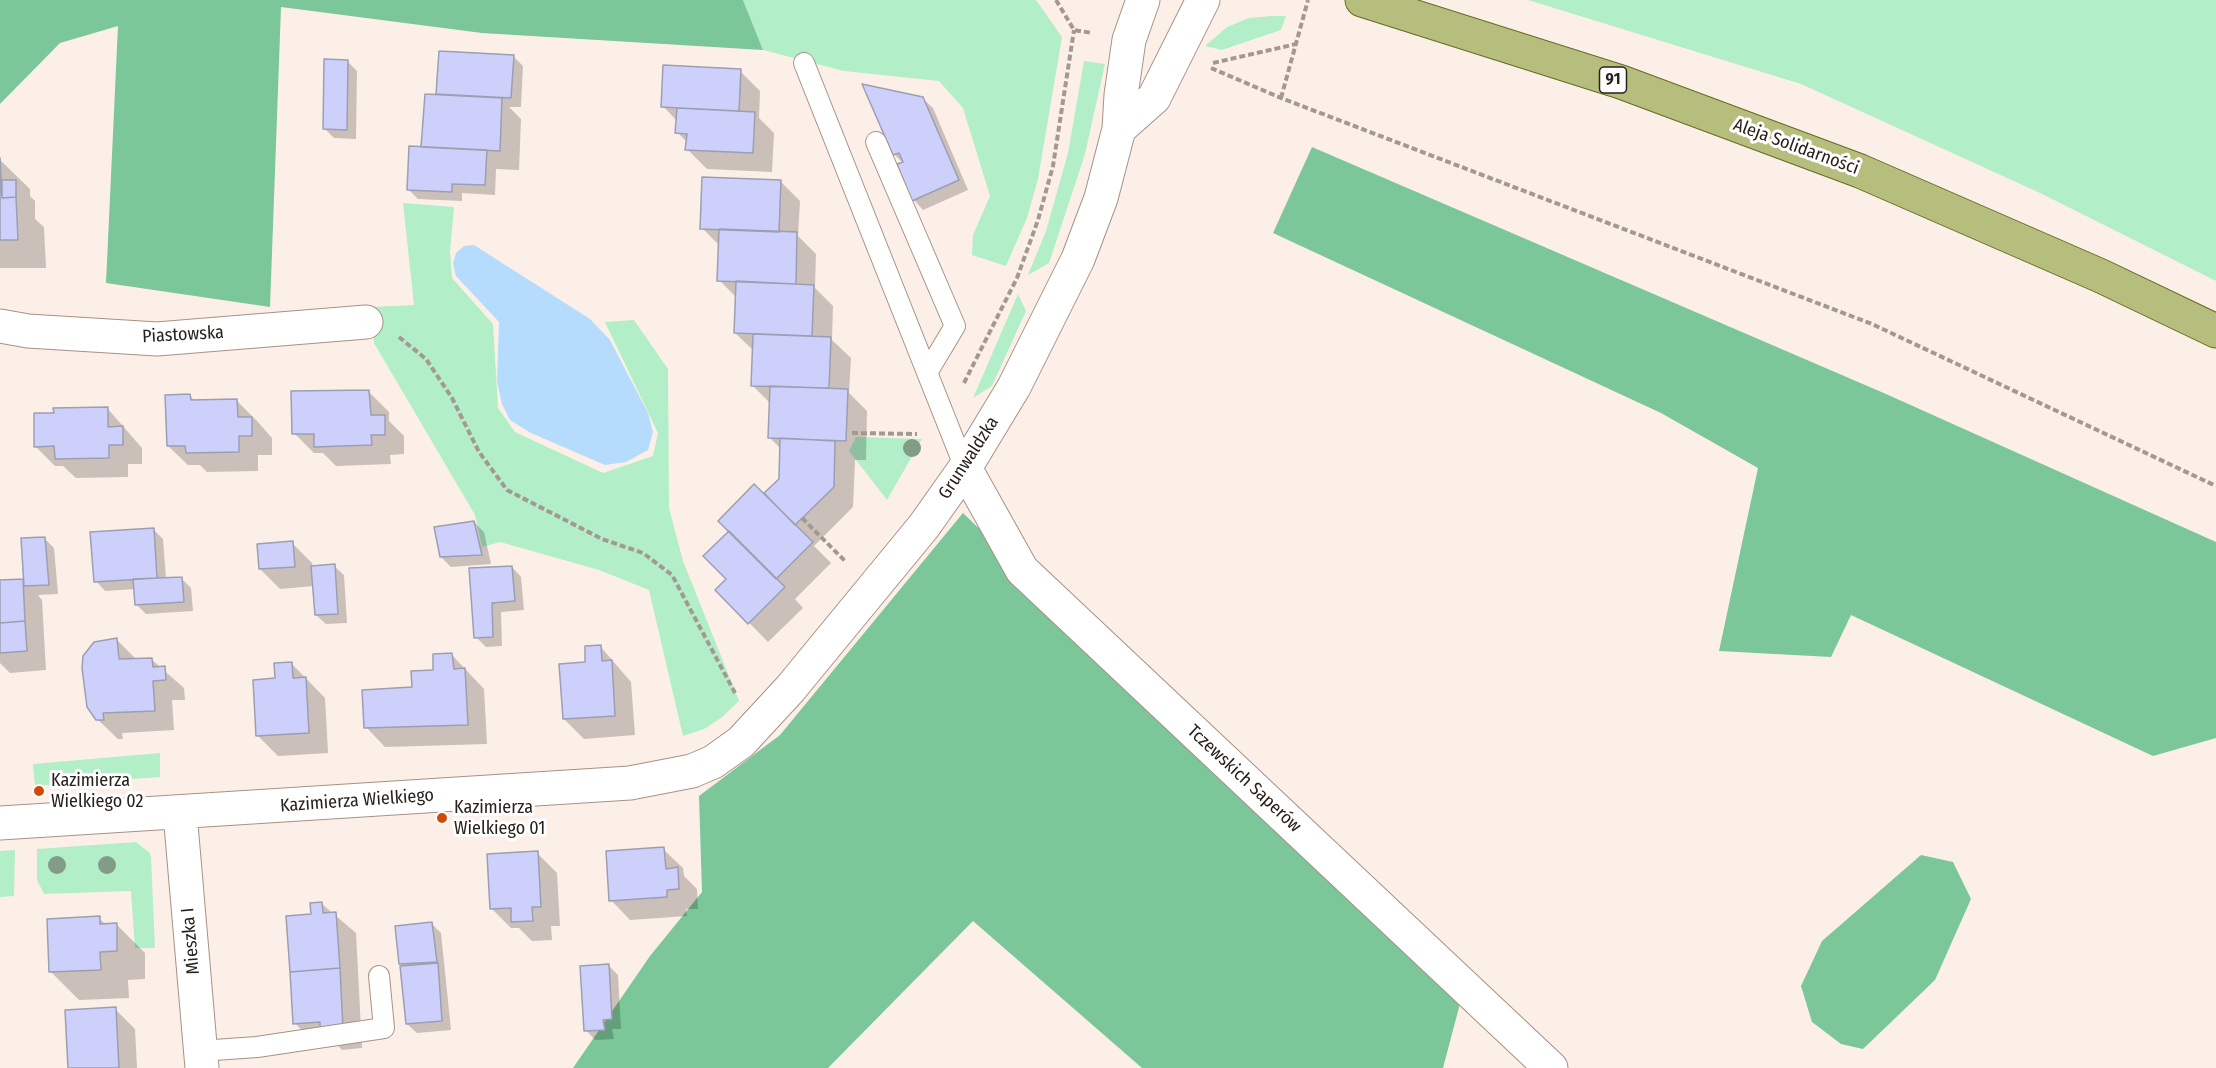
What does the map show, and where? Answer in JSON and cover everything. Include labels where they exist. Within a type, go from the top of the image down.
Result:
[{"type":"main road","name":"Aleja Solidarności","points":[[1362,0],[1620,82],[1860,171],[2101,276],[2216,331]]},
{"type":"street","name":"Grunwaldzka","points":[[741,742],[789,689],[924,526],[964,468],[1014,387],[1078,259],[1101,198],[1119,129],[1120,95],[1129,40],[1143,0]]},
{"type":"street","points":[[1119,129],[1154,98],[1203,0]]},
{"type":"street","name":"Piastowska","points":[[0,326],[28,331],[157,339],[366,322]]},
{"type":"street","name":"Tczewskich Saperów","points":[[964,468],[1022,570],[1551,1068]]},
{"type":"street","name":"Kazimierza Wielkiego","points":[[0,823],[630,783],[692,771],[713,762],[741,742]]},
{"type":"street","name":"Mieszka I","points":[[180,813],[201,1059]]},
{"type":"lane","points":[[804,63],[928,371],[945,422],[964,468]]},
{"type":"lane","points":[[876,142],[955,326],[928,371]]},
{"type":"lane","points":[[201,1059],[256,1047],[384,1028],[380,976]]},
{"type":"path","points":[[852,433],[913,434],[935,439],[1017,278],[1038,220],[1053,166],[1074,30],[1056,0]]},
{"type":"path","points":[[1281,98],[1308,0]]},
{"type":"path","points":[[1074,30],[1129,40]]},
{"type":"path","points":[[1296,44],[1204,65],[1281,98],[1872,324],[2216,486]]},
{"type":"path","points":[[366,322],[396,334],[426,359],[452,398],[479,452],[507,490],[602,538],[643,553],[672,575],[739,701]]},
{"type":"path","points":[[802,518],[847,564]]},
{"type":"green space","points":[[0,0],[743,0],[763,50],[482,33],[281,7],[270,307],[106,283],[118,26],[60,43],[0,104]]},
{"type":"green space","points":[[743,0],[1036,0],[1062,37],[1038,179],[1027,218],[1006,266],[972,255],[973,235],[990,196],[963,108],[939,81],[844,71],[763,50]]},
{"type":"green space","points":[[1528,0],[2216,0],[2216,281],[2040,193],[1801,84]]},
{"type":"green space","points":[[1286,16],[1281,30],[1222,50],[1205,46],[1227,27],[1249,18]]},
{"type":"green space","points":[[1084,61],[1105,64],[1085,154],[1049,263],[1028,275],[1046,231],[1068,153]]},
{"type":"green space","points":[[1312,147],[1886,394],[2216,542],[2216,738],[2153,756],[1851,615],[1831,657],[1719,651],[1758,468],[1661,413],[1273,233]]},
{"type":"green space","points":[[403,203],[454,207],[450,252],[452,278],[493,324],[498,408],[515,432],[603,473],[653,456],[658,433],[605,322],[634,320],[668,369],[669,508],[683,561],[739,701],[721,718],[704,729],[683,736],[649,590],[599,570],[500,542],[482,547],[475,515],[374,343],[370,307],[414,305]]},
{"type":"green space","points":[[1018,294],[1026,311],[992,386],[973,398]]},
{"type":"green space","points":[[856,437],[922,439],[887,500],[849,451]]},
{"type":"green space","points":[[963,513],[1462,996],[1443,1068],[1142,1068],[973,921],[828,1068],[573,1068],[650,956],[702,892],[699,796],[780,735]]},
{"type":"green space","points":[[160,753],[160,777],[35,786],[33,764]]},
{"type":"green space","points":[[136,842],[149,852],[151,857],[155,948],[135,948],[131,891],[44,894],[37,880],[37,849]]},
{"type":"green space","points":[[15,850],[14,896],[0,897],[0,851]]},
{"type":"green space","points":[[1921,855],[1953,862],[1971,899],[1935,980],[1863,1049],[1841,1044],[1812,1022],[1801,986],[1822,941]]},
{"type":"water","points":[[474,245],[590,319],[610,340],[648,413],[653,432],[648,450],[626,462],[605,465],[531,433],[510,420],[502,404],[497,381],[499,322],[456,276],[453,264],[456,253],[464,246]]},
{"type":"building","points":[[439,51],[514,55],[511,98],[436,94]]},
{"type":"building","points":[[324,59],[348,60],[347,130],[323,129]]},
{"type":"building","points":[[663,65],[741,69],[739,111],[661,107]]},
{"type":"building","points":[[862,84],[923,97],[959,180],[912,201],[897,164],[903,162],[899,153],[893,155]]},
{"type":"building","points":[[425,94],[502,98],[500,151],[421,147]]},
{"type":"building","points":[[677,108],[755,112],[753,153],[685,150],[687,134],[675,133]]},
{"type":"building","points":[[409,146],[487,150],[485,185],[452,184],[452,192],[407,190]]},
{"type":"building","points":[[0,158],[2,198],[16,197],[18,240],[0,240]]},
{"type":"building","points":[[702,177],[781,180],[779,232],[700,229]]},
{"type":"building","points":[[2,180],[16,180],[16,197],[2,198]]},
{"type":"building","points":[[719,229],[797,232],[796,284],[717,281]]},
{"type":"building","points":[[736,281],[814,285],[812,336],[734,333]]},
{"type":"building","points":[[753,334],[831,337],[829,388],[751,386]]},
{"type":"building","points":[[770,386],[848,389],[846,441],[768,438]]},
{"type":"building","points":[[369,390],[371,415],[385,415],[385,435],[371,435],[372,445],[314,447],[314,434],[292,434],[291,391]]},
{"type":"building","points":[[190,394],[191,400],[237,399],[238,417],[252,417],[252,436],[239,436],[239,452],[186,453],[185,446],[167,446],[165,395]]},
{"type":"building","points":[[108,407],[108,427],[123,426],[123,445],[109,445],[109,458],[55,459],[54,446],[34,447],[34,413],[54,413],[53,408]]},
{"type":"building","points":[[780,438],[835,441],[834,487],[795,525],[764,493],[779,479]]},
{"type":"building","points":[[754,484],[813,542],[776,579],[718,521]]},
{"type":"building","points":[[474,521],[482,555],[440,557],[434,527]]},
{"type":"building","points":[[154,528],[157,578],[94,582],[90,532]]},
{"type":"building","points":[[729,531],[785,587],[748,624],[715,590],[726,579],[703,556]]},
{"type":"building","points":[[45,537],[49,585],[24,586],[21,538]]},
{"type":"building","points":[[293,541],[295,567],[259,569],[257,544]]},
{"type":"building","points":[[335,564],[338,614],[315,615],[311,566]]},
{"type":"building","points":[[512,566],[515,601],[492,603],[493,637],[474,638],[469,568]]},
{"type":"building","points":[[182,577],[184,602],[135,605],[133,579]]},
{"type":"building","points":[[23,579],[25,621],[0,623],[0,580]]},
{"type":"building","points":[[25,621],[27,651],[0,653],[0,623]]},
{"type":"building","points":[[117,638],[119,659],[152,658],[153,667],[165,666],[166,680],[153,681],[155,711],[103,713],[104,720],[96,720],[87,707],[82,668],[83,656],[94,642]]},
{"type":"building","points":[[601,645],[602,661],[612,660],[615,716],[563,719],[559,664],[585,662],[585,646]]},
{"type":"building","points":[[452,653],[454,669],[465,668],[468,725],[364,728],[362,690],[412,687],[411,671],[433,670],[433,654]]},
{"type":"building","points":[[292,662],[293,678],[306,677],[309,733],[256,736],[253,680],[275,678],[274,663]]},
{"type":"building","points":[[664,847],[666,869],[678,867],[679,889],[667,890],[667,897],[609,901],[606,851]]},
{"type":"building","points":[[538,851],[541,907],[532,907],[533,921],[511,922],[511,908],[490,909],[487,854]]},
{"type":"building","points":[[322,902],[323,913],[336,912],[340,968],[290,972],[286,916],[311,914],[310,903]]},
{"type":"building","points":[[100,916],[100,924],[117,923],[117,951],[100,952],[101,970],[49,972],[47,919]]},
{"type":"building","points":[[432,922],[437,962],[399,964],[395,926]]},
{"type":"building","points":[[438,963],[442,1021],[406,1024],[400,966]]},
{"type":"building","points":[[609,964],[612,1019],[603,1020],[605,1030],[584,1031],[580,966]]},
{"type":"building","points":[[340,968],[343,1029],[320,1031],[320,1022],[293,1024],[290,972]]},
{"type":"building","points":[[116,1007],[119,1068],[68,1068],[65,1010]]},
{"type":"place","name":"Kazimierza Wielkiego 02","points":[[39,791]]},
{"type":"place","name":"Kazimierza Wielkiego 01","points":[[442,818]]}]
